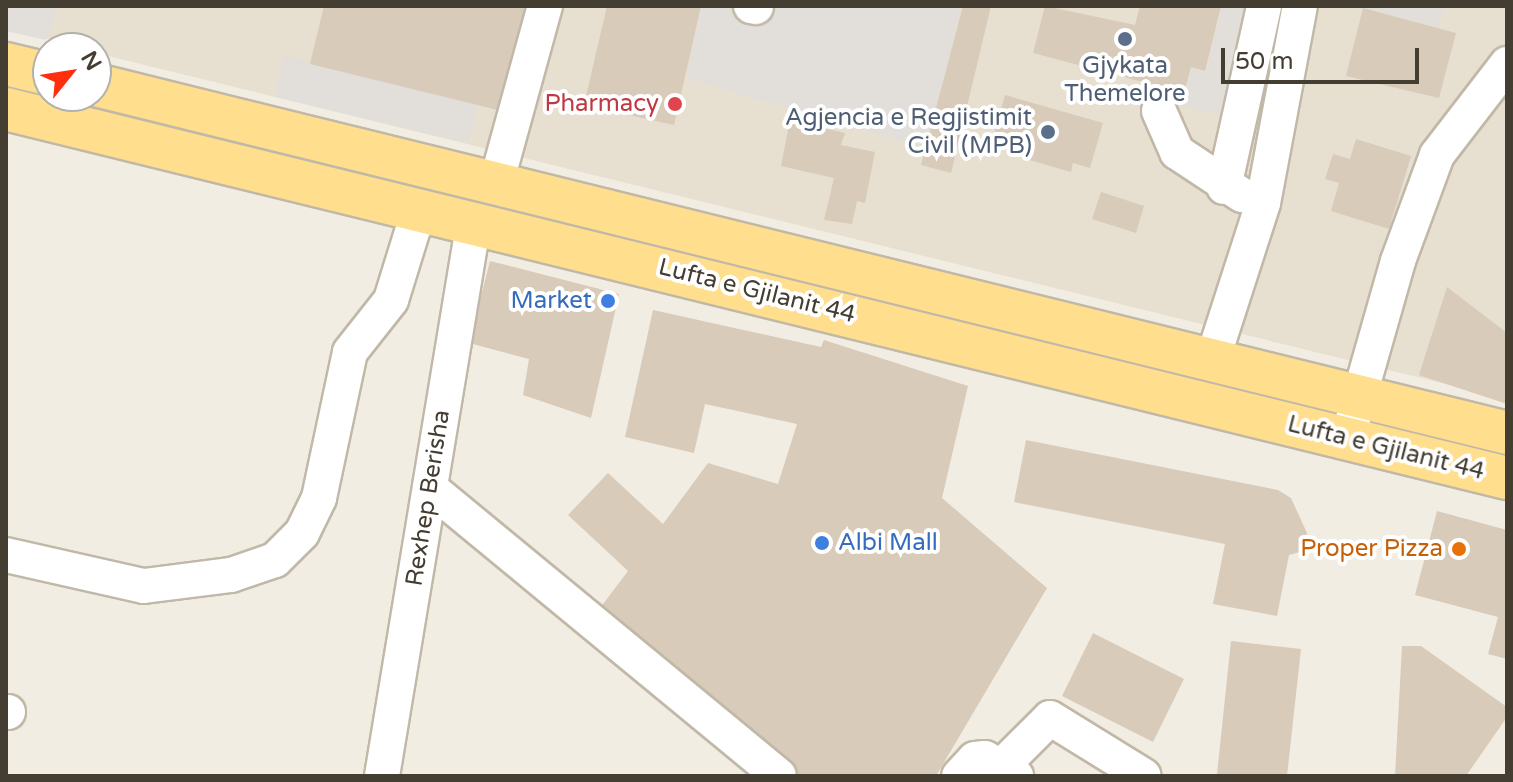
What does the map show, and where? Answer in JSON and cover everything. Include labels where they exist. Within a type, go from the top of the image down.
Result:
[{"type":"main road","points":[[6,64],[32,70]]},
{"type":"main road","name":"Lufta e Gjilanit 44","points":[[112,89],[497,180],[1507,433]]},
{"type":"main road","name":"Lufta e Gjilanit 44","points":[[6,109],[426,209],[1507,478]]},
{"type":"street","points":[[497,180],[545,6]]},
{"type":"street","points":[[1224,187],[1264,6]]},
{"type":"street","points":[[1213,358],[1263,203],[1300,6]]},
{"type":"street","points":[[1347,438],[1398,261],[1437,155],[1507,64]]},
{"type":"street","points":[[1159,111],[1177,152],[1224,187],[1263,203]]},
{"type":"street","points":[[6,555],[144,586],[231,575],[275,560],[302,533],[319,498],[350,352],[391,300],[413,229],[426,209]]},
{"type":"street","name":"Rexhep Berisha","points":[[382,776],[474,221]]},
{"type":"street","points":[[430,488],[779,776]]},
{"type":"street","points":[[959,776],[975,759],[1009,771],[1050,718],[1144,776]]},
{"type":"shaded area","points":[[6,6],[1507,6],[1507,399],[112,57],[112,32],[32,32],[32,36],[6,31]]},
{"type":"shaded area","points":[[6,6],[58,6],[49,32],[32,32],[32,37],[6,31]]},
{"type":"shaded area","points":[[702,6],[962,6],[927,149],[686,78]]},
{"type":"shaded area","points":[[1221,6],[1275,6],[1247,122],[1182,106],[1191,68],[1206,71]]},
{"type":"shaded area","points":[[1348,6],[1444,6],[1439,27]]},
{"type":"shaded area","points":[[284,56],[478,102],[468,143],[275,97]]},
{"type":"green space","points":[[6,79],[32,85],[32,97],[6,91]]},
{"type":"green space","points":[[112,104],[436,181],[432,197],[90,112],[112,112]]},
{"type":"green space","points":[[708,248],[1197,375],[1194,384],[703,260]]},
{"type":"building","points":[[324,6],[531,6],[506,112],[310,64]]},
{"type":"building","points":[[607,6],[701,6],[674,125],[584,105]]},
{"type":"building","points":[[963,6],[991,6],[951,173],[921,165]]},
{"type":"building","name":"Gjykata Themelore","points":[[1045,6],[1135,25],[1140,6],[1221,6],[1205,71],[1191,67],[1184,93],[1033,53]]},
{"type":"building","points":[[1363,8],[1456,33],[1439,98],[1346,76]]},
{"type":"building","name":"Agjencia e Regjistimit Civil (MPB)","points":[[1005,95],[1103,123],[1090,168],[1073,163],[1071,172],[1026,159],[1028,151],[992,141]]},
{"type":"building","points":[[790,120],[845,133],[841,145],[875,152],[865,203],[857,201],[852,224],[824,220],[834,178],[781,166]]},
{"type":"building","points":[[1356,139],[1411,156],[1389,229],[1331,211],[1339,183],[1325,179],[1333,154],[1350,159]]},
{"type":"building","points":[[1101,192],[1144,206],[1136,233],[1092,219]]},
{"type":"building","points":[[490,261],[619,294],[591,418],[523,395],[529,359],[469,343]]},
{"type":"building","points":[[1447,287],[1507,333],[1507,404],[1419,375]]},
{"type":"building","name":"Albi Mall","points":[[653,310],[821,347],[824,340],[968,386],[942,498],[1047,588],[936,776],[801,776],[597,612],[628,571],[568,515],[608,473],[663,524],[708,463],[778,484],[797,424],[705,404],[694,453],[625,437]]},
{"type":"building","points":[[1026,440],[1278,490],[1291,498],[1307,533],[1300,552],[1289,555],[1277,616],[1213,604],[1225,544],[1014,502]]},
{"type":"building","points":[[1437,511],[1507,530],[1507,659],[1488,654],[1498,617],[1415,595]]},
{"type":"building","points":[[1093,633],[1184,679],[1153,742],[1062,696]]},
{"type":"building","points":[[1231,641],[1301,649],[1287,776],[1217,774]]},
{"type":"building","points":[[1402,646],[1421,646],[1507,707],[1507,717],[1466,776],[1395,776]]},
{"type":"place","name":"Gjykata Themelore","points":[[1125,39]]},
{"type":"place","name":"Pharmacy","points":[[675,104]]},
{"type":"place","name":"Agjencia e Regjistimit Civil (MPB)","points":[[1048,132]]},
{"type":"place","name":"Market","points":[[608,301]]},
{"type":"place","name":"Albi Mall","points":[[822,543]]},
{"type":"place","name":"Proper Pizza","points":[[1459,549]]}]
